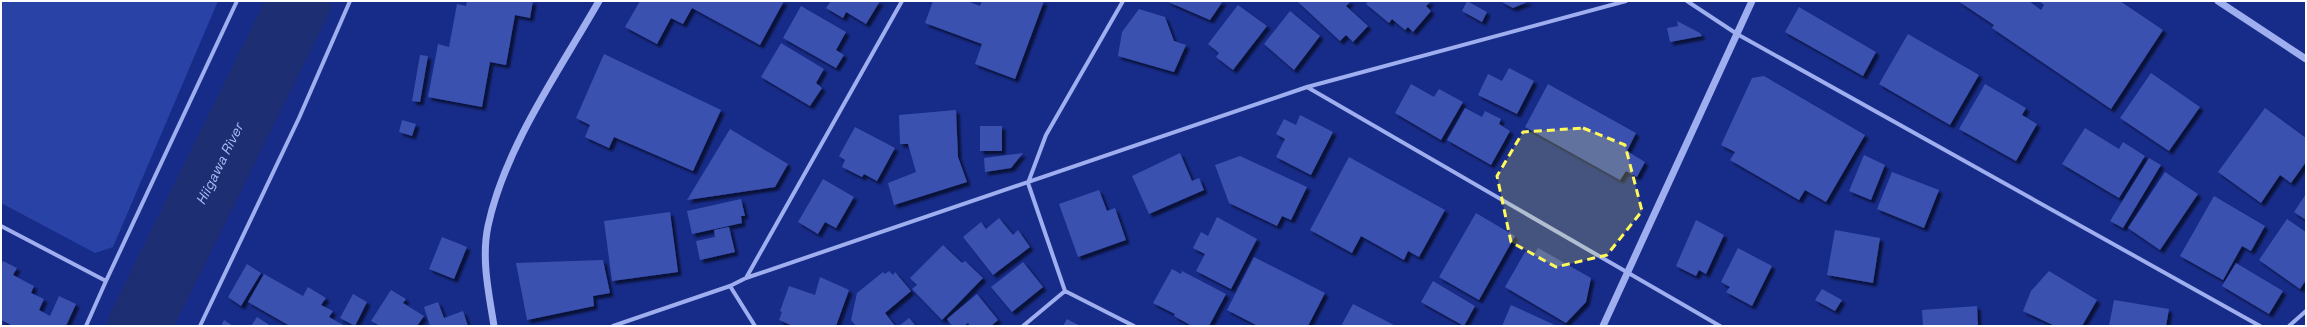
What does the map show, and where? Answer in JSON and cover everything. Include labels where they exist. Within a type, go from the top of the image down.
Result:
[{"type":"street","points":[[86,326],[237,1]]},
{"type":"street","points":[[200,326],[299,118],[350,1]]},
{"type":"street","points":[[494,326],[486,273],[488,227],[512,152],[599,1]]},
{"type":"street","points":[[746,278],[902,1]]},
{"type":"street","points":[[1123,1],[1046,135],[1028,183],[1065,291],[1134,326]]},
{"type":"street","points":[[613,326],[730,286],[746,278],[1307,87],[1626,1]]},
{"type":"street","points":[[1687,1],[1737,34],[2260,326]]},
{"type":"street","points":[[1603,326],[1752,1]]},
{"type":"street","points":[[2218,1],[2306,59]]},
{"type":"street","points":[[1307,87],[1720,326]]},
{"type":"street","points":[[1,226],[106,281]]},
{"type":"street","points":[[730,286],[755,326]]},
{"type":"street","points":[[1023,326],[1065,291]]},
{"type":"street","points":[[2289,326],[2306,311]]},
{"type":"highlighted area","points":[[1583,128],[1625,145],[1642,211],[1607,255],[1556,267],[1511,242],[1497,176],[1523,132]]},
{"type":"shaded area","points":[[1,1],[218,1],[113,247],[95,253],[1,203]]},
{"type":"building","points":[[467,1],[533,1],[530,18],[515,15],[506,65],[490,62],[482,107],[428,97],[438,44],[449,47],[457,4],[466,6]]},
{"type":"building","points":[[640,1],[784,1],[760,45],[692,8],[683,24],[671,18],[657,44],[625,27]]},
{"type":"building","points":[[831,1],[880,1],[866,24],[846,12],[843,18],[826,8]]},
{"type":"building","points":[[933,1],[967,1],[980,6],[982,1],[1044,1],[1015,79],[975,64],[982,44],[925,23]]},
{"type":"building","points":[[1166,1],[1223,1],[1210,20]]},
{"type":"building","points":[[1297,1],[1351,1],[1346,6],[1368,26],[1353,42],[1346,35],[1340,41]]},
{"type":"building","points":[[1368,1],[1431,1],[1426,6],[1431,11],[1413,32],[1408,27],[1405,30],[1392,19],[1389,23],[1366,4]]},
{"type":"building","points":[[1467,1],[1487,12],[1482,22],[1462,11]]},
{"type":"building","points":[[1500,1],[1530,1],[1513,8]]},
{"type":"building","points":[[1958,1],[2029,1],[2041,10],[2044,5],[2039,1],[2120,1],[2163,30],[2111,109],[1992,28],[1994,25]]},
{"type":"building","points":[[1238,5],[1267,26],[1233,70],[1216,57],[1219,53],[1208,44]]},
{"type":"building","points":[[801,6],[846,32],[836,50],[844,55],[836,68],[783,38]]},
{"type":"building","points":[[1799,7],[1876,52],[1863,76],[1785,32]]},
{"type":"building","points":[[1139,9],[1165,17],[1174,41],[1186,45],[1174,72],[1118,56],[1122,32]]},
{"type":"building","points":[[1290,11],[1320,36],[1294,70],[1264,44]]},
{"type":"building","points":[[1677,21],[1700,33],[1702,36],[1670,42],[1667,28],[1678,26]]},
{"type":"building","points":[[1908,34],[1979,75],[1950,125],[1879,84]]},
{"type":"building","points":[[781,43],[824,69],[816,83],[822,88],[810,106],[761,77]]},
{"type":"building","points":[[604,54],[721,110],[693,171],[614,137],[609,148],[585,137],[590,125],[576,118]]},
{"type":"building","points":[[420,55],[428,56],[420,102],[412,101]]},
{"type":"building","points":[[1509,68],[1534,81],[1517,114],[1478,95],[1488,74],[1502,81]]},
{"type":"building","points":[[2151,73],[2200,107],[2169,151],[2120,118]]},
{"type":"building","points":[[1764,76],[1865,135],[1826,202],[1805,190],[1799,200],[1730,160],[1735,152],[1721,145],[1752,78]]},
{"type":"building","points":[[1411,84],[1434,97],[1439,89],[1463,102],[1441,140],[1395,113]]},
{"type":"building","points":[[1548,84],[1636,133],[1627,151],[1645,162],[1637,177],[1626,171],[1620,180],[1525,127]]},
{"type":"building","points":[[1985,84],[2026,108],[2022,115],[2037,124],[2016,161],[1959,129]]},
{"type":"building","points":[[1465,108],[1482,117],[1485,111],[1501,119],[1499,124],[1510,131],[1491,165],[1447,140]]},
{"type":"building","points":[[2265,108],[2306,138],[2306,162],[2291,183],[2280,175],[2261,203],[2218,172]]},
{"type":"building","points":[[956,110],[958,157],[967,182],[894,205],[888,183],[916,172],[908,144],[900,144],[899,115]]},
{"type":"building","points":[[1300,115],[1333,132],[1311,175],[1276,157],[1285,139],[1276,134],[1284,119],[1296,125]]},
{"type":"building","points":[[402,120],[416,124],[412,136],[399,132]]},
{"type":"building","points":[[980,126],[1002,126],[1002,151],[980,151]]},
{"type":"building","points":[[855,127],[895,148],[877,181],[864,174],[862,177],[842,167],[845,160],[839,156]]},
{"type":"building","points":[[2085,128],[2119,149],[2123,142],[2145,156],[2119,198],[2062,164]]},
{"type":"building","points":[[730,129],[788,164],[775,187],[687,200]]},
{"type":"building","points":[[1023,153],[1011,168],[985,172],[984,158]]},
{"type":"building","points":[[1180,153],[1192,181],[1199,178],[1204,190],[1149,214],[1132,176]]},
{"type":"building","points":[[1864,155],[1885,165],[1871,200],[1849,191]]},
{"type":"building","points":[[1240,156],[1307,187],[1291,220],[1282,216],[1277,226],[1229,203],[1215,165]]},
{"type":"building","points":[[1349,157],[1445,210],[1419,257],[1408,251],[1404,260],[1361,236],[1352,253],[1310,230]]},
{"type":"building","points":[[2149,158],[2161,165],[2123,228],[2110,221]]},
{"type":"building","points":[[1892,172],[1939,190],[1924,228],[1877,209]]},
{"type":"building","points":[[2165,172],[2198,194],[2160,250],[2128,228]]},
{"type":"building","points":[[823,179],[854,197],[836,228],[825,222],[818,234],[798,222]]},
{"type":"building","points":[[1099,190],[1107,211],[1115,208],[1126,240],[1078,257],[1059,204]]},
{"type":"building","points":[[2306,194],[2306,220],[2294,212]]},
{"type":"building","points":[[2214,196],[2265,226],[2251,251],[2242,246],[2223,280],[2180,256]]},
{"type":"building","points":[[741,199],[745,216],[741,216],[742,223],[692,234],[687,211]]},
{"type":"building","points":[[670,212],[678,272],[612,281],[604,221]]},
{"type":"building","points":[[1476,213],[1515,236],[1479,300],[1439,277]]},
{"type":"building","points":[[1217,217],[1257,239],[1231,289],[1196,271],[1205,254],[1193,248],[1201,232],[1208,236]]},
{"type":"building","points":[[999,218],[1013,235],[1018,230],[1030,247],[993,275],[963,237],[981,222],[986,229]]},
{"type":"building","points":[[2287,219],[2306,232],[2306,280],[2300,289],[2259,260]]},
{"type":"building","points":[[1696,220],[1724,235],[1706,274],[1699,270],[1696,276],[1676,266]]},
{"type":"building","points":[[729,227],[735,252],[700,260],[696,241],[715,237],[714,230]]},
{"type":"building","points":[[1835,230],[1880,238],[1873,283],[1827,275]]},
{"type":"building","points":[[442,237],[467,247],[454,279],[429,269]]},
{"type":"building","points":[[943,245],[962,263],[965,261],[983,278],[942,320],[912,289],[917,285],[910,278]]},
{"type":"building","points":[[1538,248],[1591,278],[1586,302],[1566,323],[1505,287],[1525,252],[1533,256]]},
{"type":"building","points":[[1738,248],[1772,266],[1752,306],[1726,292],[1730,287],[1721,282]]},
{"type":"building","points":[[1254,257],[1325,293],[1308,326],[1258,326],[1227,310]]},
{"type":"building","points":[[603,260],[610,293],[593,296],[594,306],[527,320],[516,263]]},
{"type":"building","points":[[3,261],[17,268],[13,275],[34,286],[31,293],[44,299],[39,310],[50,316],[59,296],[76,304],[66,326],[13,326],[1,320],[1,265]]},
{"type":"building","points":[[1023,262],[1043,287],[1012,312],[991,287]]},
{"type":"building","points":[[2236,263],[2283,291],[2269,314],[2222,286]]},
{"type":"building","points":[[247,264],[261,273],[241,306],[228,297]]},
{"type":"building","points":[[1172,269],[1181,274],[1182,271],[1226,294],[1209,326],[1192,326],[1174,316],[1175,314],[1153,303]]},
{"type":"building","points":[[889,271],[893,275],[895,272],[911,291],[885,313],[895,326],[856,326],[851,320],[857,293],[883,272],[885,274]]},
{"type":"building","points":[[2049,271],[2097,300],[2082,326],[2055,326],[2023,311],[2031,291]]},
{"type":"building","points":[[264,274],[303,296],[308,287],[326,298],[321,305],[333,311],[329,317],[345,326],[290,326],[248,302]]},
{"type":"building","points":[[820,277],[849,290],[836,326],[793,326],[779,320],[782,312],[780,311],[789,286],[815,295]]},
{"type":"building","points":[[1433,281],[1475,306],[1464,326],[1421,302]]},
{"type":"building","points":[[1822,289],[1842,300],[1835,311],[1815,300]]},
{"type":"building","points":[[391,290],[406,299],[403,303],[424,316],[417,326],[380,326],[371,321]]},
{"type":"building","points":[[353,294],[367,302],[355,326],[340,318]]},
{"type":"building","points":[[977,294],[998,320],[991,326],[970,326],[968,323],[964,326],[952,326],[947,319]]},
{"type":"building","points":[[2114,300],[2169,309],[2166,326],[2109,326]]},
{"type":"building","points":[[438,302],[444,318],[463,311],[468,326],[430,326],[424,307]]},
{"type":"building","points":[[1353,304],[1396,326],[1341,326]]},
{"type":"building","points":[[1511,305],[1557,326],[1502,326]]},
{"type":"building","points":[[1977,306],[1978,326],[1923,326],[1922,310]]},
{"type":"building","points":[[257,317],[271,326],[251,326]]},
{"type":"building","points":[[909,318],[916,326],[899,326]]},
{"type":"building","points":[[1067,319],[1080,326],[1063,326]]},
{"type":"building","points":[[224,320],[233,326],[221,326]]},
{"type":"waterway","name":"Hiigawa River","points":[[139,326],[300,1]]}]
